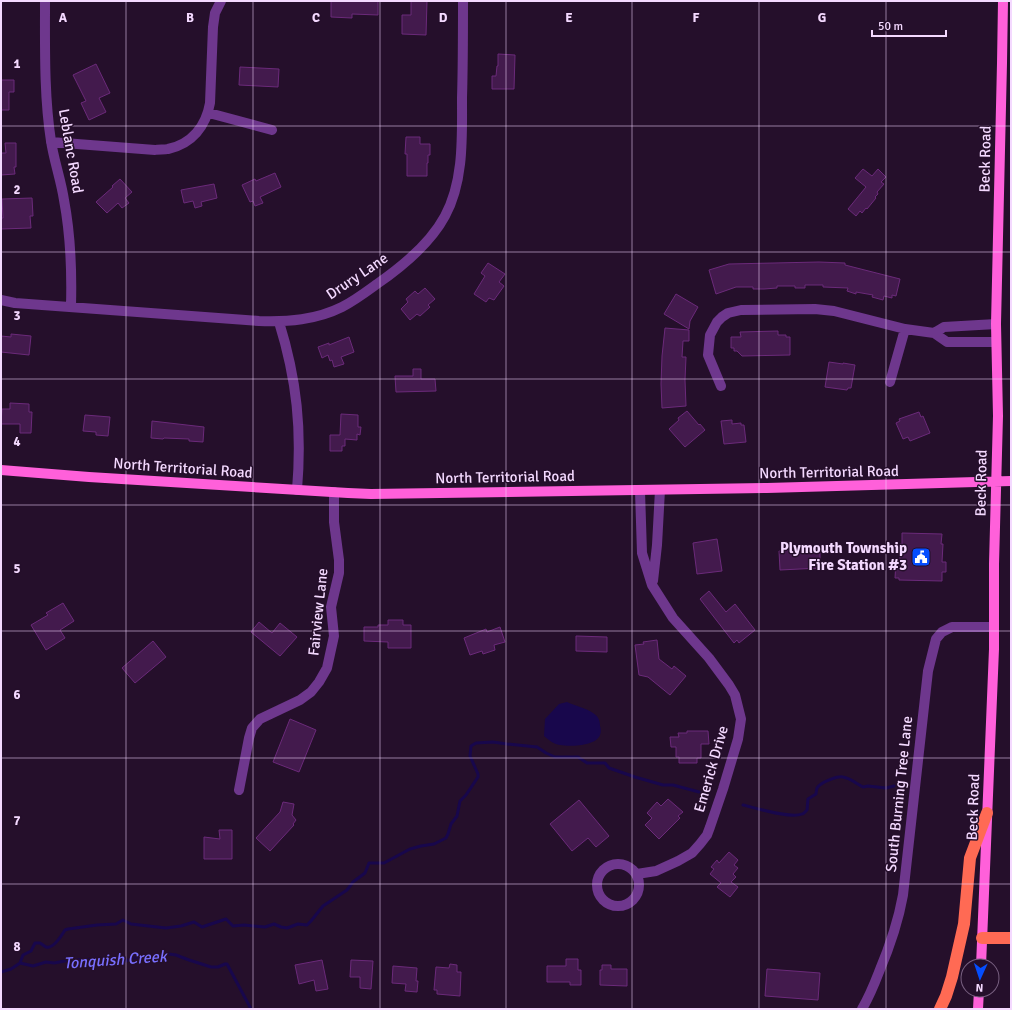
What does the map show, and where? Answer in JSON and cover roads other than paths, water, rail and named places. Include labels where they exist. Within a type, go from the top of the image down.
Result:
[{"type":"highway","points":[[940,1009],[952,977],[964,924],[970,858],[987,813]]},
{"type":"highway","points":[[982,938],[1011,938]]},
{"type":"main road","name":"Beck Road","points":[[981,958],[994,649],[994,564],[998,416],[996,324],[1003,1]]},
{"type":"main road","name":"North Territorial Road","points":[[1,470],[89,477],[371,494],[640,491],[1011,481]]},
{"type":"main road","points":[[978,1009],[979,998]]},
{"type":"street","name":"Leblanc Road","points":[[45,1],[46,97],[51,142],[64,199],[69,230],[72,272],[71,306]]},
{"type":"street","points":[[51,142],[155,150],[168,149],[180,145],[192,137],[203,125],[209,114],[213,27],[215,14],[221,1]]},
{"type":"street","name":"Drury Lane","points":[[1,300],[15,303],[279,322],[305,319],[327,314],[354,300],[388,276],[420,249],[439,226],[454,196],[459,170],[462,128],[463,1]]},
{"type":"street","points":[[209,114],[272,130]]},
{"type":"street","points":[[721,386],[708,356],[710,335],[722,316],[740,310],[829,310],[905,329],[934,333],[947,342],[996,342]]},
{"type":"street","points":[[279,322],[290,361],[297,406],[300,446],[297,490]]},
{"type":"street","points":[[934,333],[944,327],[996,324]]},
{"type":"street","points":[[890,382],[905,329]]},
{"type":"street","points":[[652,585],[657,545],[660,490]]},
{"type":"street","name":"Emerick Drive","points":[[637,874],[656,871],[678,862],[692,853],[707,835],[738,740],[741,719],[735,695],[729,685],[709,658],[673,618],[652,585],[642,553],[640,491]]},
{"type":"street","name":"Fairview Lane","points":[[239,790],[252,728],[260,719],[300,700],[311,692],[327,668],[334,636],[331,607],[339,573],[339,560],[334,522],[334,492]]},
{"type":"street","name":"South Burning Tree Lane","points":[[862,1009],[890,946],[901,910],[928,671],[936,640],[942,632],[952,627],[994,627]]},
{"type":"street","points":[[617,863],[624,864],[631,867],[637,874],[640,886],[638,893],[630,903],[616,906],[604,900],[600,895],[597,888],[597,881],[604,869],[610,865],[617,863]]},
{"type":"waterway","points":[[20,963],[23,955],[31,951],[35,943],[40,943],[46,947],[52,946],[65,930],[97,925],[116,924],[123,920],[131,924],[166,928],[194,922],[202,927],[226,919],[233,926],[244,925],[265,927],[274,924],[287,928],[298,924],[307,925],[323,906],[347,890],[353,882],[365,873],[369,863],[384,863],[410,849],[434,844],[446,838],[451,824],[457,816],[460,801],[478,777],[470,756],[471,746],[476,743],[493,742],[537,747],[555,757],[578,757],[587,763],[605,763],[609,768],[635,777],[663,785],[673,785],[699,792]]},
{"type":"waterway","points":[[743,805],[782,814],[797,815],[803,814],[807,810],[808,799],[816,794],[817,788],[833,778],[846,778],[863,787],[868,786],[886,788],[894,786]]},
{"type":"waterway","name":"Tonquish Creek","points":[[1,972],[11,969],[20,963],[33,966],[46,962],[54,963],[70,960],[104,959],[126,961],[136,957],[158,959],[166,954],[176,955],[211,967],[218,967],[227,964],[251,1009]]},
{"type":"place","name":"Plymouth Township Fire Station #3","points":[[921,557]]}]
